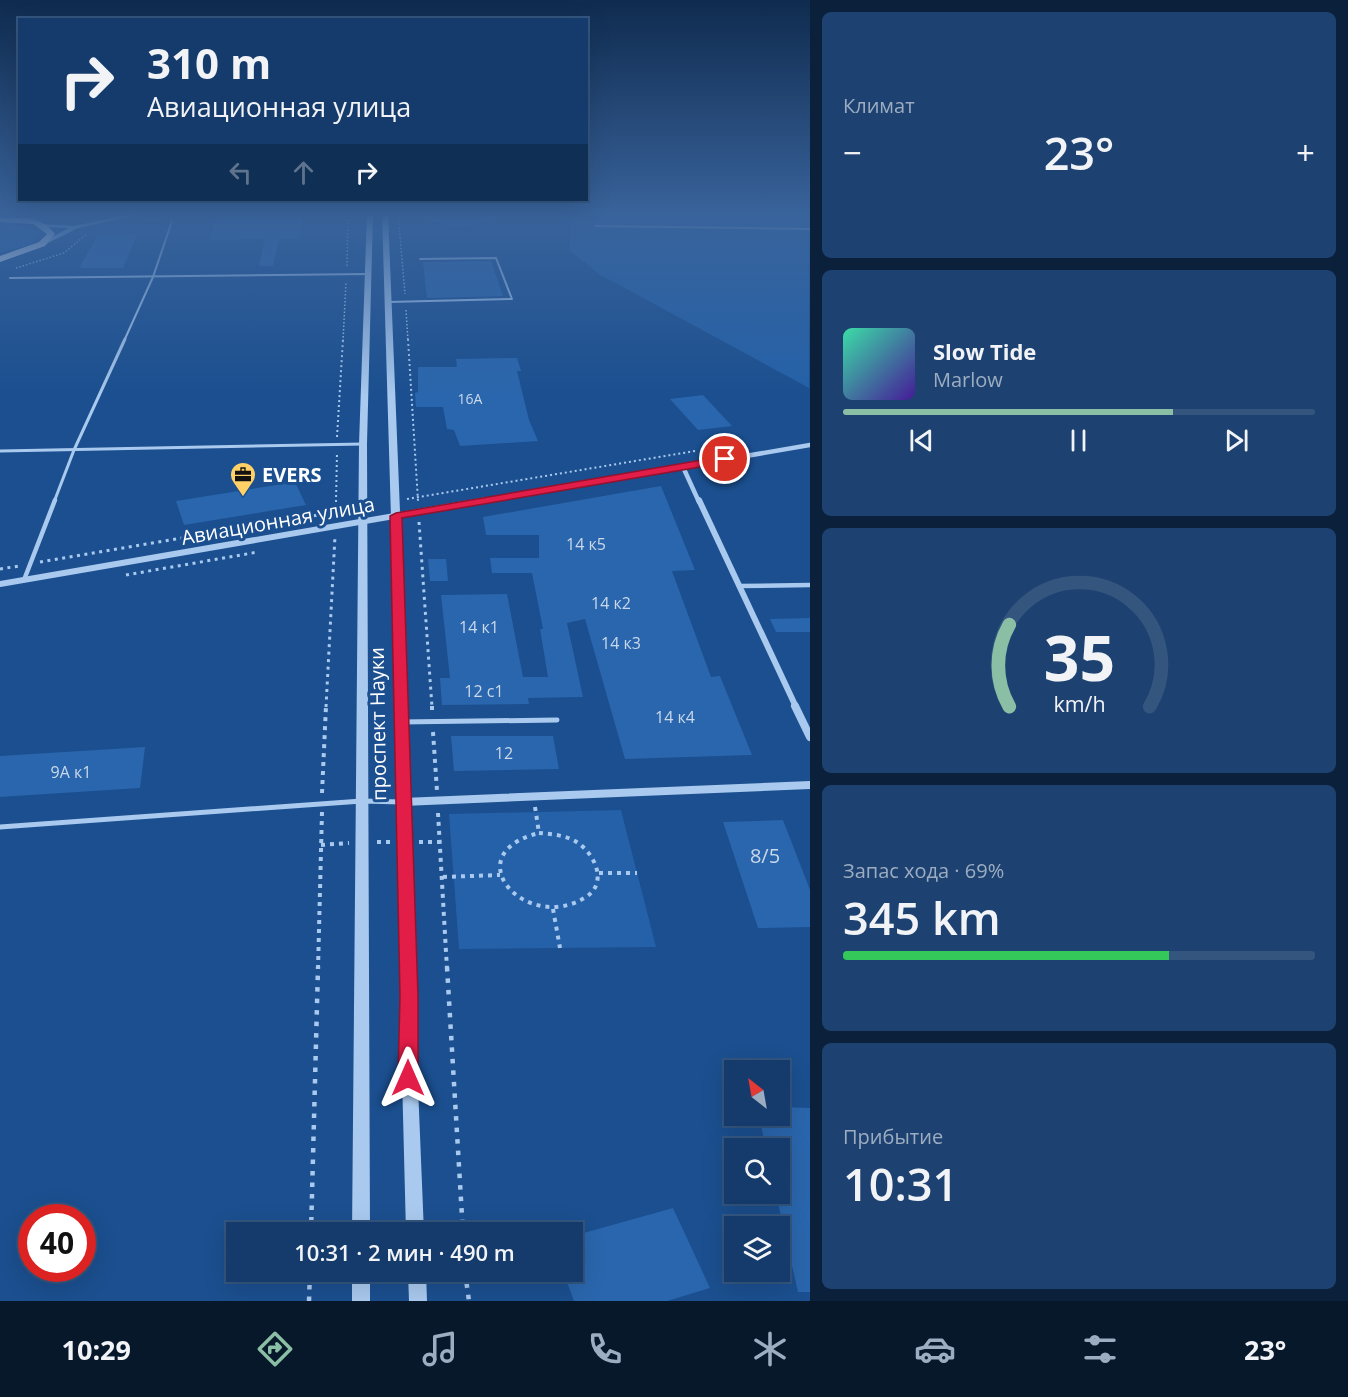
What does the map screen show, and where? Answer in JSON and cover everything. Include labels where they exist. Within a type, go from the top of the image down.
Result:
[{"type":"street","name":"проспект Науки","points":[[361,1222],[363,444],[369,274]]},
{"type":"street","name":"проспект Науки","points":[[387,274],[402,722],[402,802],[409,996],[408,1078],[415,1222]]},
{"type":"street","name":"Авиационная улица","points":[[0,584],[810,445]]},
{"type":"street","points":[[683,467],[810,737]]},
{"type":"street","points":[[402,802],[810,785]]},
{"type":"street","points":[[361,1282],[361,1301]]},
{"type":"street","points":[[417,1282],[418,1301]]},
{"type":"lane","points":[[24,580],[74,450],[154,274]]},
{"type":"lane","points":[[10,278],[369,274]]},
{"type":"lane","points":[[388,302],[512,299],[502,274]]},
{"type":"lane","points":[[0,451],[363,444]]},
{"type":"lane","points":[[739,586],[810,585]]},
{"type":"lane","points":[[402,722],[557,720]]},
{"type":"lane","points":[[0,827],[362,801],[402,802]]},
{"type":"path","points":[[311,1222],[322,804],[346,274]]},
{"type":"path","points":[[395,501],[695,451]]},
{"type":"path","points":[[0,569],[363,507]]},
{"type":"path","points":[[534,796],[539,833]]},
{"type":"path","points":[[539,833],[560,835],[579,843],[593,856],[599,873],[594,891],[577,904],[553,909],[528,904],[509,892],[500,875],[501,855],[516,840],[539,833]]},
{"type":"path","points":[[321,845],[362,842],[440,842]]},
{"type":"path","points":[[599,873],[637,873]]},
{"type":"path","points":[[442,878],[500,875]]},
{"type":"path","points":[[553,909],[560,948]]},
{"type":"path","points":[[309,1301],[310,1282]]},
{"type":"path","points":[[466,1282],[469,1301]]},
{"type":"shaded area","points":[[599,274],[809,274],[809,388]]},
{"type":"shaded area","points":[[621,810],[656,947],[459,949],[449,814]]},
{"type":"building","points":[[424,274],[495,274],[503,296],[427,298]]},
{"type":"building","points":[[517,358],[521,371],[517,371],[529,420],[538,441],[460,446],[454,430],[447,429],[443,407],[416,407],[418,367],[457,367],[456,359]]},
{"type":"building","points":[[703,395],[732,426],[698,430],[670,399]]},
{"type":"building","points":[[295,482],[306,505],[184,525],[176,501]]},
{"type":"building","points":[[661,486],[695,570],[672,571],[711,677],[720,676],[752,755],[625,759],[585,619],[567,623],[583,697],[528,698],[529,704],[442,705],[440,678],[450,678],[441,595],[507,594],[523,677],[548,677],[540,629],[543,629],[532,573],[492,573],[490,558],[539,558],[539,535],[486,535],[483,517]]},
{"type":"building","points":[[428,559],[446,559],[448,581],[430,581]]},
{"type":"building","points":[[810,618],[810,632],[776,632],[770,619]]},
{"type":"building","points":[[451,736],[553,736],[559,769],[454,771]]},
{"type":"building","points":[[145,747],[140,788],[0,797],[0,756]]},
{"type":"building","points":[[783,820],[810,890],[810,927],[758,928],[723,822]]},
{"type":"building","points":[[790,1107],[810,1108],[810,1292],[798,1292],[790,1256],[790,1216],[781,1216],[778,1204],[790,1204],[790,1138],[764,1138],[761,1126],[790,1126]]},
{"type":"building","points":[[673,1208],[710,1288],[667,1301],[574,1301],[567,1282],[583,1282],[583,1233]]},
{"type":"place","name":"EVERS","points":[[243,498]]},
{"type":"route","points":[[408,1078],[409,996],[396,516],[725,459]]}]
